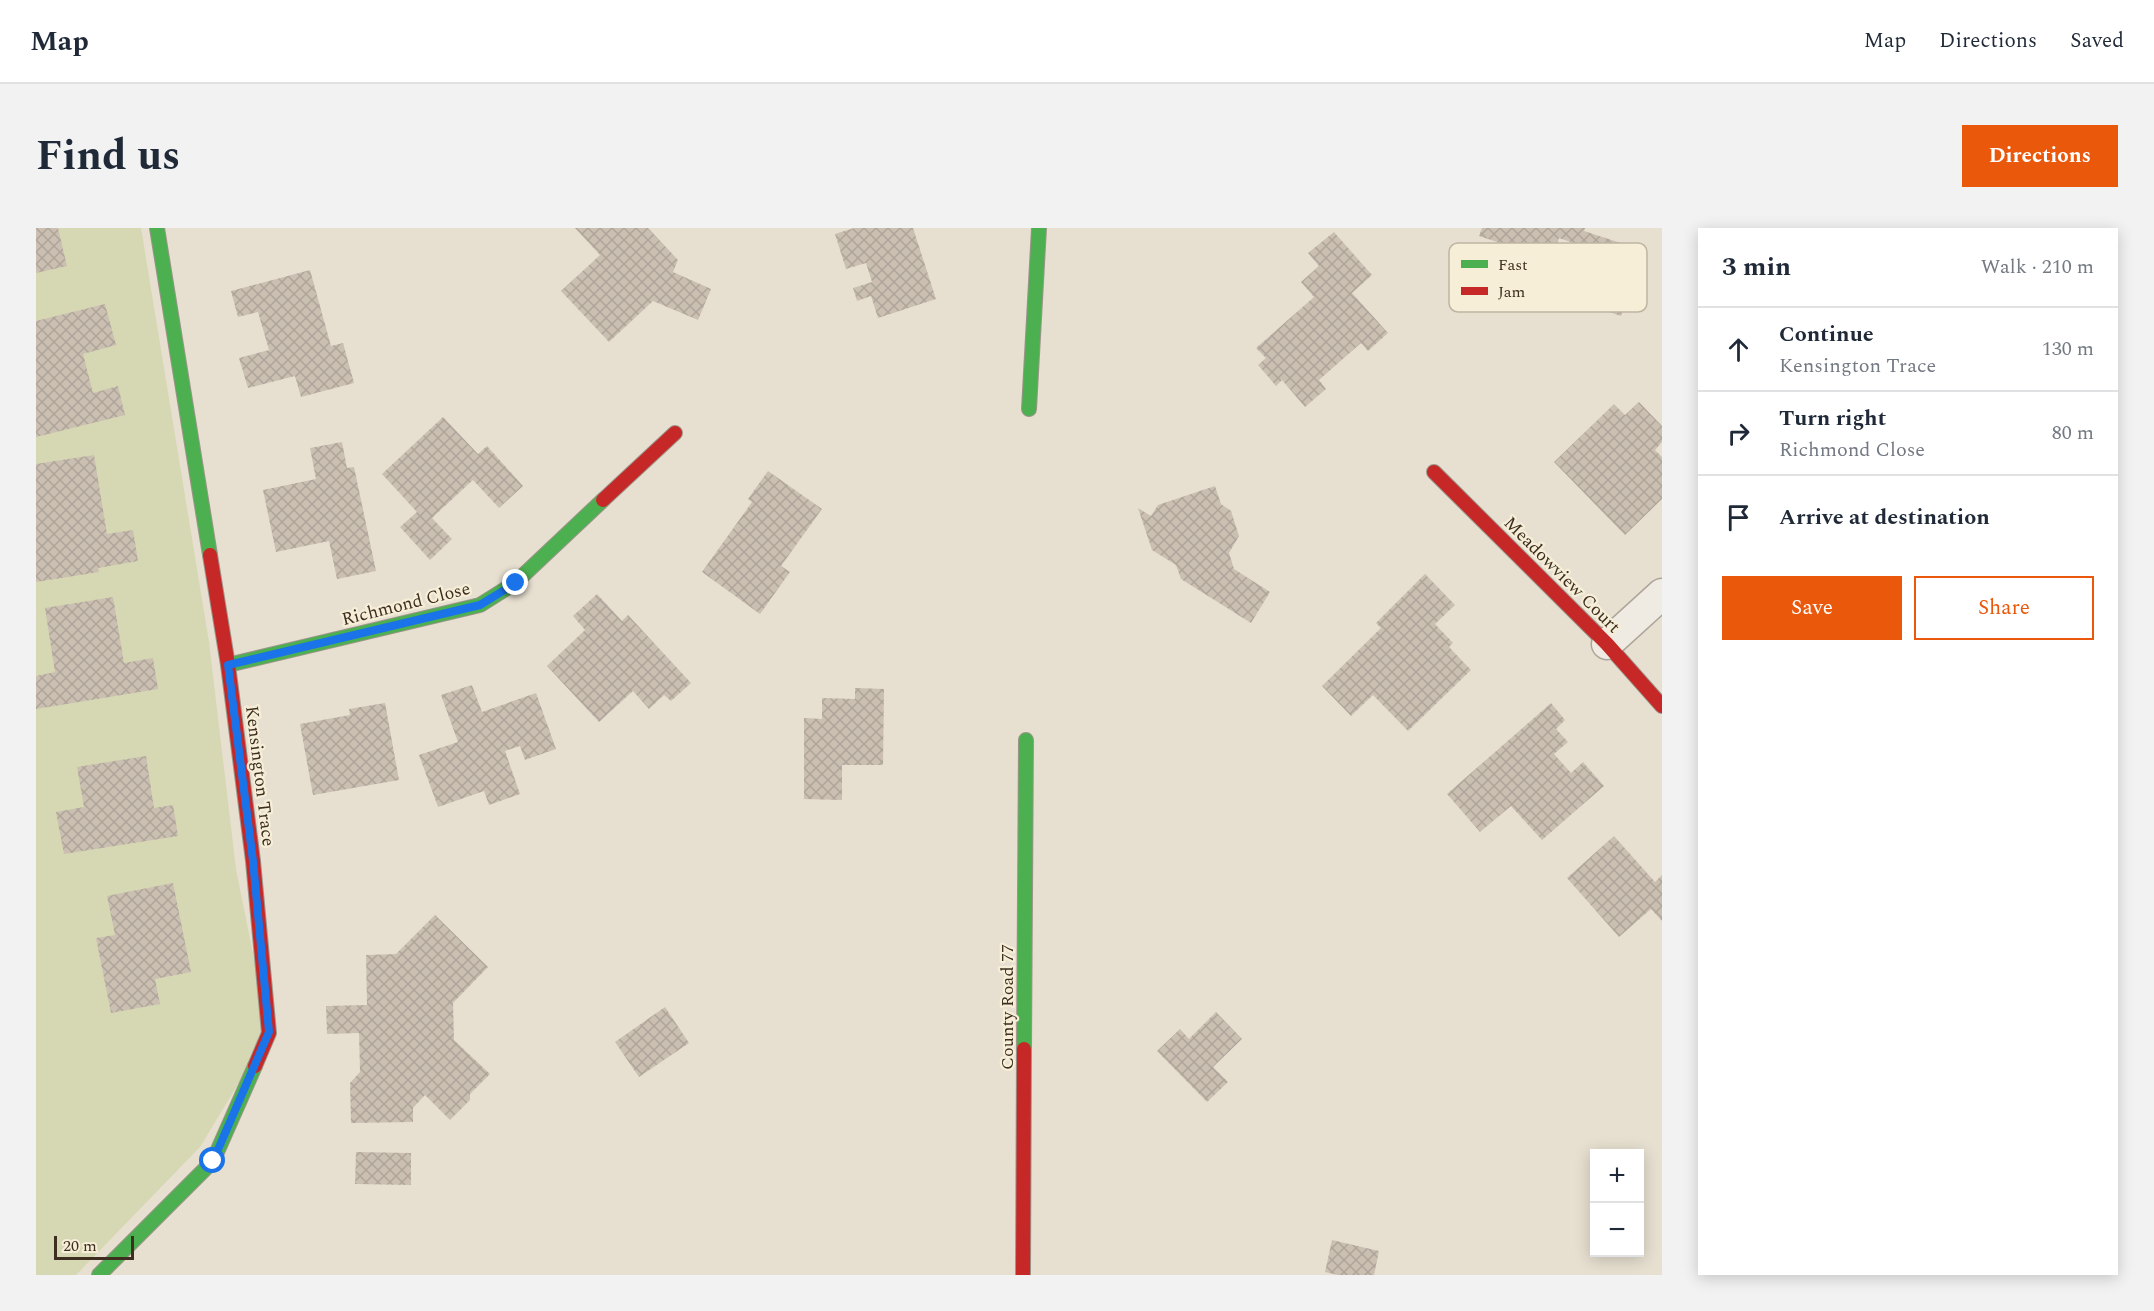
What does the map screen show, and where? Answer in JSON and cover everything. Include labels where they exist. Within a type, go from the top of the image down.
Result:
[{"type":"street","name":"Kensington Trace","points":[[99,1275],[213,1161],[269,1032],[253,861],[228,665],[157,228]]},
{"type":"street","points":[[1029,409],[1039,228]]},
{"type":"street","name":"Richmond Close","points":[[228,665],[480,605],[516,583],[675,433]]},
{"type":"street","name":"Meadowview Court","points":[[1434,472],[1607,644],[1662,706]]},
{"type":"street","points":[[1607,644],[1662,594]]},
{"type":"street","name":"County Road 77","points":[[1023,1275],[1026,740]]},
{"type":"green space","points":[[36,228],[141,228],[209,642],[236,869],[269,1033],[200,1147],[76,1275],[36,1275]]},
{"type":"building","points":[[36,228],[58,228],[67,266],[36,273]]},
{"type":"building","points":[[575,228],[648,228],[678,260],[673,272],[711,289],[698,320],[653,301],[609,342],[561,291],[600,255]]},
{"type":"building","points":[[854,228],[913,228],[936,299],[878,318],[871,296],[857,301],[853,288],[872,282],[866,263],[846,269],[835,234]]},
{"type":"building","points":[[1482,228],[1585,228],[1584,231],[1621,243],[1574,243],[1559,238],[1557,243],[1500,243],[1479,236]]},
{"type":"building","points":[[1334,232],[1372,275],[1352,293],[1388,333],[1368,351],[1361,343],[1319,380],[1326,389],[1305,407],[1282,380],[1276,386],[1258,365],[1266,358],[1256,348],[1314,297],[1301,282],[1319,266],[1308,253]]},
{"type":"building","points":[[310,270],[331,346],[343,343],[354,383],[301,397],[295,376],[248,388],[239,358],[269,350],[258,312],[238,317],[231,291]]},
{"type":"building","points":[[105,304],[116,345],[83,354],[93,393],[118,386],[125,415],[36,437],[36,321]]},
{"type":"building","points":[[1609,312],[1622,312],[1621,316]]},
{"type":"building","points":[[1639,402],[1662,426],[1662,442],[1655,450],[1662,457],[1662,499],[1625,535],[1554,462],[1614,404],[1625,415]]},
{"type":"building","points":[[443,417],[478,454],[487,446],[523,486],[499,508],[473,480],[432,518],[452,539],[430,560],[400,527],[417,512],[382,474]]},
{"type":"building","points":[[342,442],[347,468],[354,467],[376,571],[337,579],[329,541],[276,552],[263,490],[316,479],[310,448]]},
{"type":"building","points":[[94,455],[107,534],[133,530],[138,561],[98,568],[99,572],[36,582],[36,464]]},
{"type":"building","points":[[768,471],[822,509],[781,566],[790,572],[760,614],[702,572],[752,502],[748,499]]},
{"type":"building","points":[[1215,486],[1221,504],[1231,511],[1239,536],[1229,553],[1234,569],[1270,592],[1251,623],[1181,579],[1176,565],[1152,550],[1138,508],[1151,516],[1158,505]]},
{"type":"building","points":[[1425,574],[1455,605],[1435,624],[1453,643],[1449,647],[1471,670],[1408,731],[1373,695],[1351,716],[1322,686],[1381,628],[1376,623]]},
{"type":"building","points":[[597,594],[622,621],[628,615],[691,683],[671,701],[664,695],[649,709],[633,691],[599,722],[547,666],[585,630],[573,616]]},
{"type":"building","points":[[113,597],[124,663],[153,658],[158,689],[36,709],[36,676],[55,672],[45,608]]},
{"type":"building","points":[[472,685],[482,712],[536,693],[556,749],[525,760],[520,746],[505,751],[520,794],[489,805],[484,791],[438,807],[419,755],[458,742],[441,695]]},
{"type":"building","points":[[855,688],[884,689],[883,765],[842,765],[842,800],[804,799],[804,718],[822,719],[822,698],[855,699]]},
{"type":"building","points":[[385,703],[399,780],[313,795],[300,724],[350,715],[349,709]]},
{"type":"building","points":[[1551,703],[1565,720],[1556,729],[1568,742],[1554,754],[1571,773],[1583,762],[1604,786],[1542,840],[1511,806],[1480,832],[1447,794]]},
{"type":"building","points":[[146,756],[154,808],[173,805],[178,836],[64,854],[56,812],[84,807],[77,767]]},
{"type":"building","points":[[1614,836],[1655,882],[1662,875],[1662,921],[1651,909],[1619,937],[1567,878]]},
{"type":"building","points":[[173,883],[191,972],[155,979],[160,1004],[111,1013],[96,938],[115,935],[107,896]]},
{"type":"building","points":[[435,915],[488,967],[453,1003],[454,1040],[490,1074],[470,1094],[470,1100],[450,1120],[425,1095],[413,1108],[413,1122],[351,1123],[350,1083],[360,1072],[359,1033],[327,1034],[326,1006],[367,1005],[366,955],[396,954]]},
{"type":"building","points":[[665,1007],[689,1043],[639,1077],[615,1042]]},
{"type":"building","points":[[1216,1012],[1242,1039],[1213,1067],[1228,1082],[1207,1102],[1157,1051],[1180,1029],[1189,1039]]},
{"type":"building","points":[[356,1152],[411,1153],[411,1185],[355,1184]]},
{"type":"building","points":[[1332,1240],[1379,1251],[1374,1275],[1338,1275],[1325,1272]]},
{"type":"traffic: fast","points":[[157,228],[210,555]]},
{"type":"traffic: fast","points":[[1029,409],[1039,228]]},
{"type":"traffic: fast","points":[[228,665],[480,605],[515,583],[603,500]]},
{"type":"traffic: fast","points":[[1024,1049],[1026,740]]},
{"type":"traffic: fast","points":[[99,1275],[213,1161],[255,1066]]},
{"type":"traffic: jam","points":[[603,500],[675,433]]},
{"type":"traffic: jam","points":[[1434,472],[1607,644],[1662,706]]},
{"type":"traffic: jam","points":[[210,555],[228,665],[253,861],[269,1033],[255,1066]]},
{"type":"traffic: jam","points":[[1023,1275],[1024,1049]]},
{"type":"route","points":[[213,1161],[269,1032],[253,861],[228,665],[480,605],[516,583]]}]
